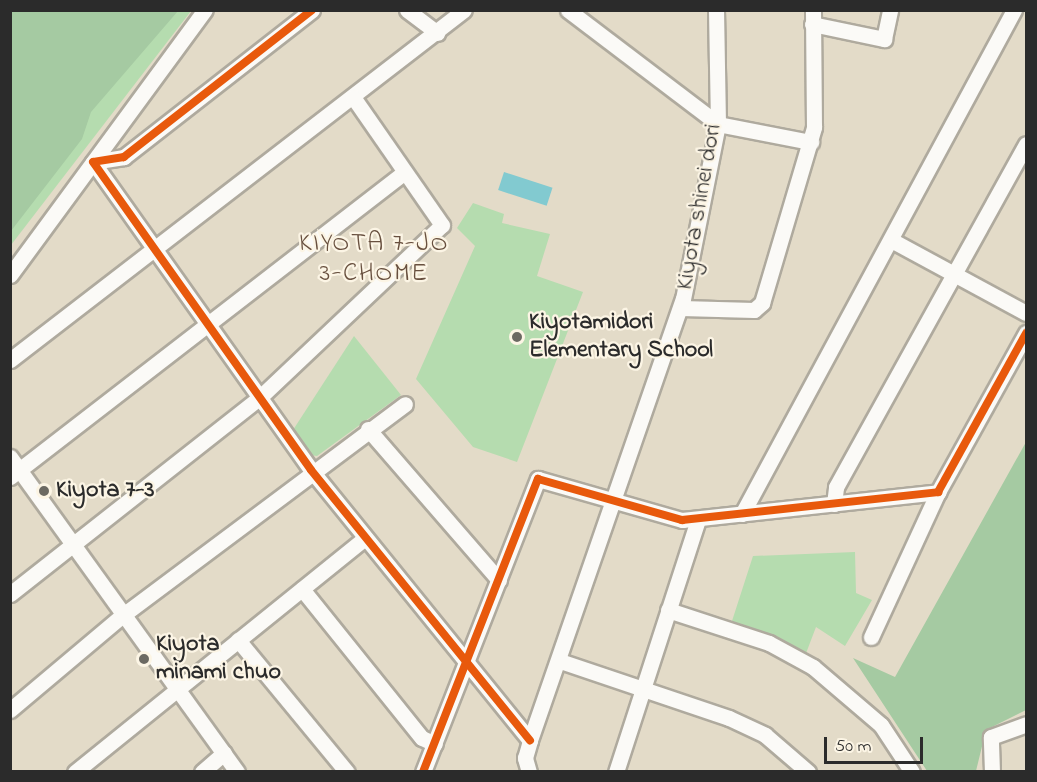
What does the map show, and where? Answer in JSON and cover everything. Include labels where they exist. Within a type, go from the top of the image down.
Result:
[{"type":"street","points":[[10,275],[205,10]]},
{"type":"street","points":[[93,162],[123,157],[312,10]]},
{"type":"street","points":[[407,10],[437,33]]},
{"type":"street","points":[[10,360],[464,10]]},
{"type":"street","points":[[568,10],[718,124],[811,142]]},
{"type":"street","points":[[681,308],[754,310],[762,303],[811,142],[812,17],[884,39],[890,10]]},
{"type":"street","points":[[742,514],[1014,10]]},
{"type":"street","name":"Kiyota shinei dori","points":[[524,767],[530,740],[560,662],[681,308],[718,124],[714,12]]},
{"type":"street","points":[[10,594],[71,543],[258,399],[442,225],[353,97]]},
{"type":"street","points":[[834,504],[836,487],[956,275],[1026,144]]},
{"type":"street","points":[[93,162],[258,399],[311,470],[530,740]]},
{"type":"street","points":[[237,771],[71,543],[13,468],[206,325],[404,172]]},
{"type":"street","points":[[891,240],[1026,313]]},
{"type":"street","points":[[871,637],[938,492],[1026,333]]},
{"type":"street","points":[[10,710],[123,615],[311,470],[405,404]]},
{"type":"street","points":[[368,429],[499,580]]},
{"type":"street","points":[[423,771],[469,666],[538,479],[682,520],[938,492]]},
{"type":"street","points":[[618,771],[641,688],[698,519]]},
{"type":"street","points":[[75,771],[175,688],[365,538]]},
{"type":"street","points":[[302,589],[422,738],[435,744]]},
{"type":"street","points":[[668,610],[769,643],[813,667],[880,725],[912,771]]},
{"type":"street","points":[[238,640],[346,771]]},
{"type":"street","points":[[560,662],[641,688],[765,735],[808,771]]},
{"type":"street","points":[[992,771],[991,737],[1026,724]]},
{"type":"street","points":[[202,771],[224,753]]},
{"type":"green space","points":[[11,10],[178,11],[91,112],[82,139],[11,231]]},
{"type":"green space","points":[[11,11],[191,11],[11,245]]},
{"type":"green space","points":[[473,203],[504,214],[502,223],[550,234],[537,276],[583,292],[517,462],[473,447],[416,379],[475,246],[457,228]]},
{"type":"green space","points":[[354,336],[401,395],[317,456],[310,455],[293,430]]},
{"type":"green space","points":[[1026,442],[1026,710],[986,730],[976,771],[927,771],[853,658],[895,677]]},
{"type":"green space","points":[[855,552],[856,593],[872,600],[845,646],[816,627],[805,656],[732,621],[753,556]]},
{"type":"water","points":[[504,172],[553,188],[547,206],[498,190]]},
{"type":"cycle path","points":[[312,10],[124,157],[93,162],[311,470],[530,740]]},
{"type":"cycle path","points":[[423,772],[538,479],[682,520],[938,492],[1026,333]]},
{"type":"place","name":"Kiyotamidori Elementary School","points":[[517,337]]},
{"type":"place","name":"Kiyota 7-3","points":[[44,491]]},
{"type":"place","name":"Kiyota minami chuo","points":[[144,659]]},
{"type":"district","name":"KIYOTA 7-JO 3-CHOME","points":[[374,260]]}]
